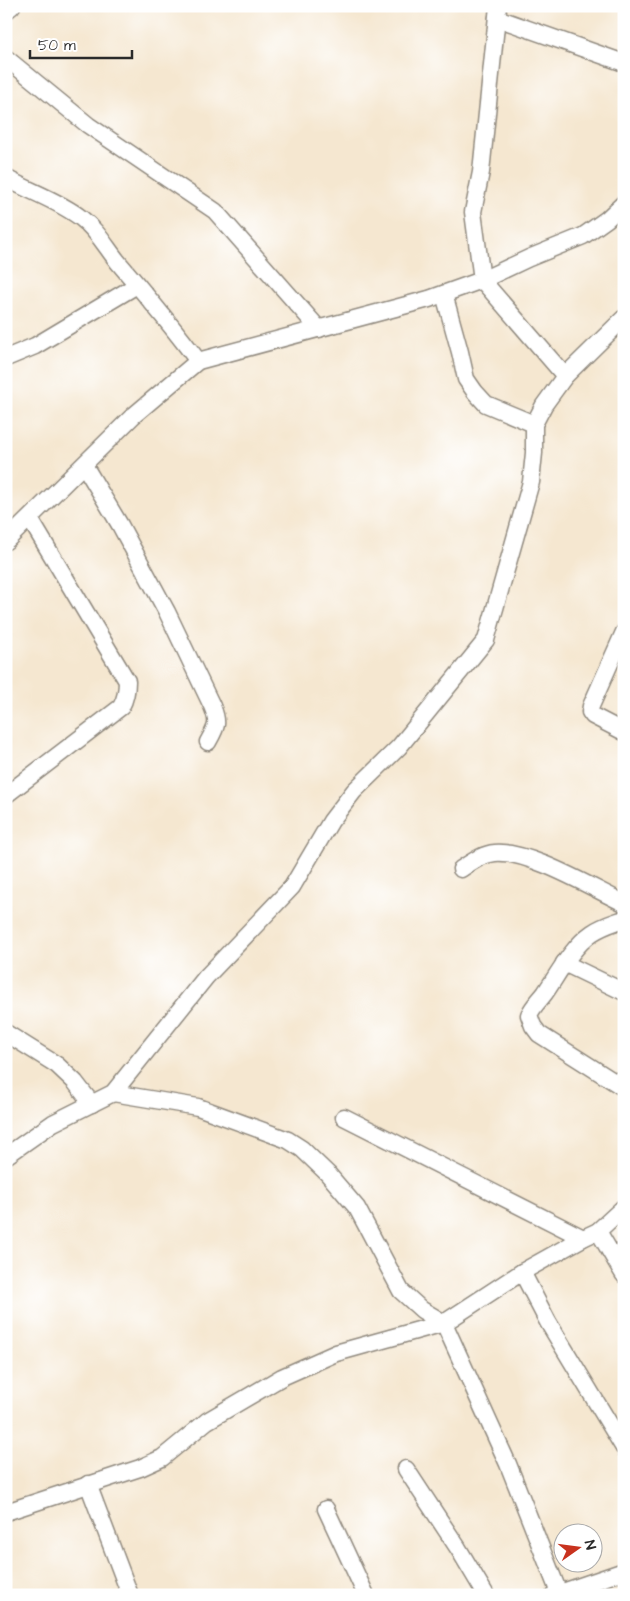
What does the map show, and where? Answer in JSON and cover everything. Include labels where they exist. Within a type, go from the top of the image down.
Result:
[{"type":"street","points":[[6,11],[12,6]]},
{"type":"street","points":[[565,376],[482,280],[473,212],[481,172],[497,12],[624,64]]},
{"type":"street","points":[[6,58],[88,125],[215,211],[319,328]]},
{"type":"street","points":[[6,178],[45,197],[80,218],[96,231],[137,285],[170,322],[198,361]]},
{"type":"street","points":[[6,541],[133,416],[198,361],[444,294],[482,280],[583,236],[608,219],[624,203]]},
{"type":"street","points":[[6,358],[35,346],[137,285]]},
{"type":"street","points":[[444,294],[466,379],[486,404],[534,424]]},
{"type":"street","points":[[6,1156],[53,1124],[113,1093],[206,977],[292,887],[331,821],[354,791],[399,747],[486,640],[531,482],[534,424],[544,405],[565,376],[624,318]]},
{"type":"street","points":[[84,465],[120,525],[162,604],[212,706],[217,718],[217,727],[208,742]]},
{"type":"street","points":[[6,795],[121,707],[126,698],[127,690],[127,681],[30,519]]},
{"type":"street","points":[[624,632],[590,706],[590,712],[593,716],[624,732]]},
{"type":"street","points":[[461,869],[482,856],[495,853],[516,854],[555,869],[624,903]]},
{"type":"street","points":[[624,919],[602,927],[590,934],[564,963],[544,994],[533,1006],[529,1015],[538,1034],[624,1088]]},
{"type":"street","points":[[564,963],[624,992]]},
{"type":"street","points":[[6,1033],[57,1065],[75,1082],[92,1104]]},
{"type":"street","points":[[113,1093],[198,1107],[288,1140],[302,1149],[328,1174],[357,1208],[401,1291],[422,1310],[444,1322],[508,1464],[556,1594],[624,1571]]},
{"type":"street","points":[[344,1117],[583,1238]]},
{"type":"street","points":[[6,1512],[140,1468],[162,1458],[207,1421],[282,1377],[336,1353],[444,1322],[522,1272],[598,1231],[624,1208]]},
{"type":"street","points":[[598,1231],[624,1274]]},
{"type":"street","points":[[522,1272],[548,1322],[624,1448]]},
{"type":"street","points":[[406,1469],[458,1548],[486,1595]]},
{"type":"street","points":[[88,1484],[130,1595]]},
{"type":"street","points":[[326,1509],[366,1595]]}]
